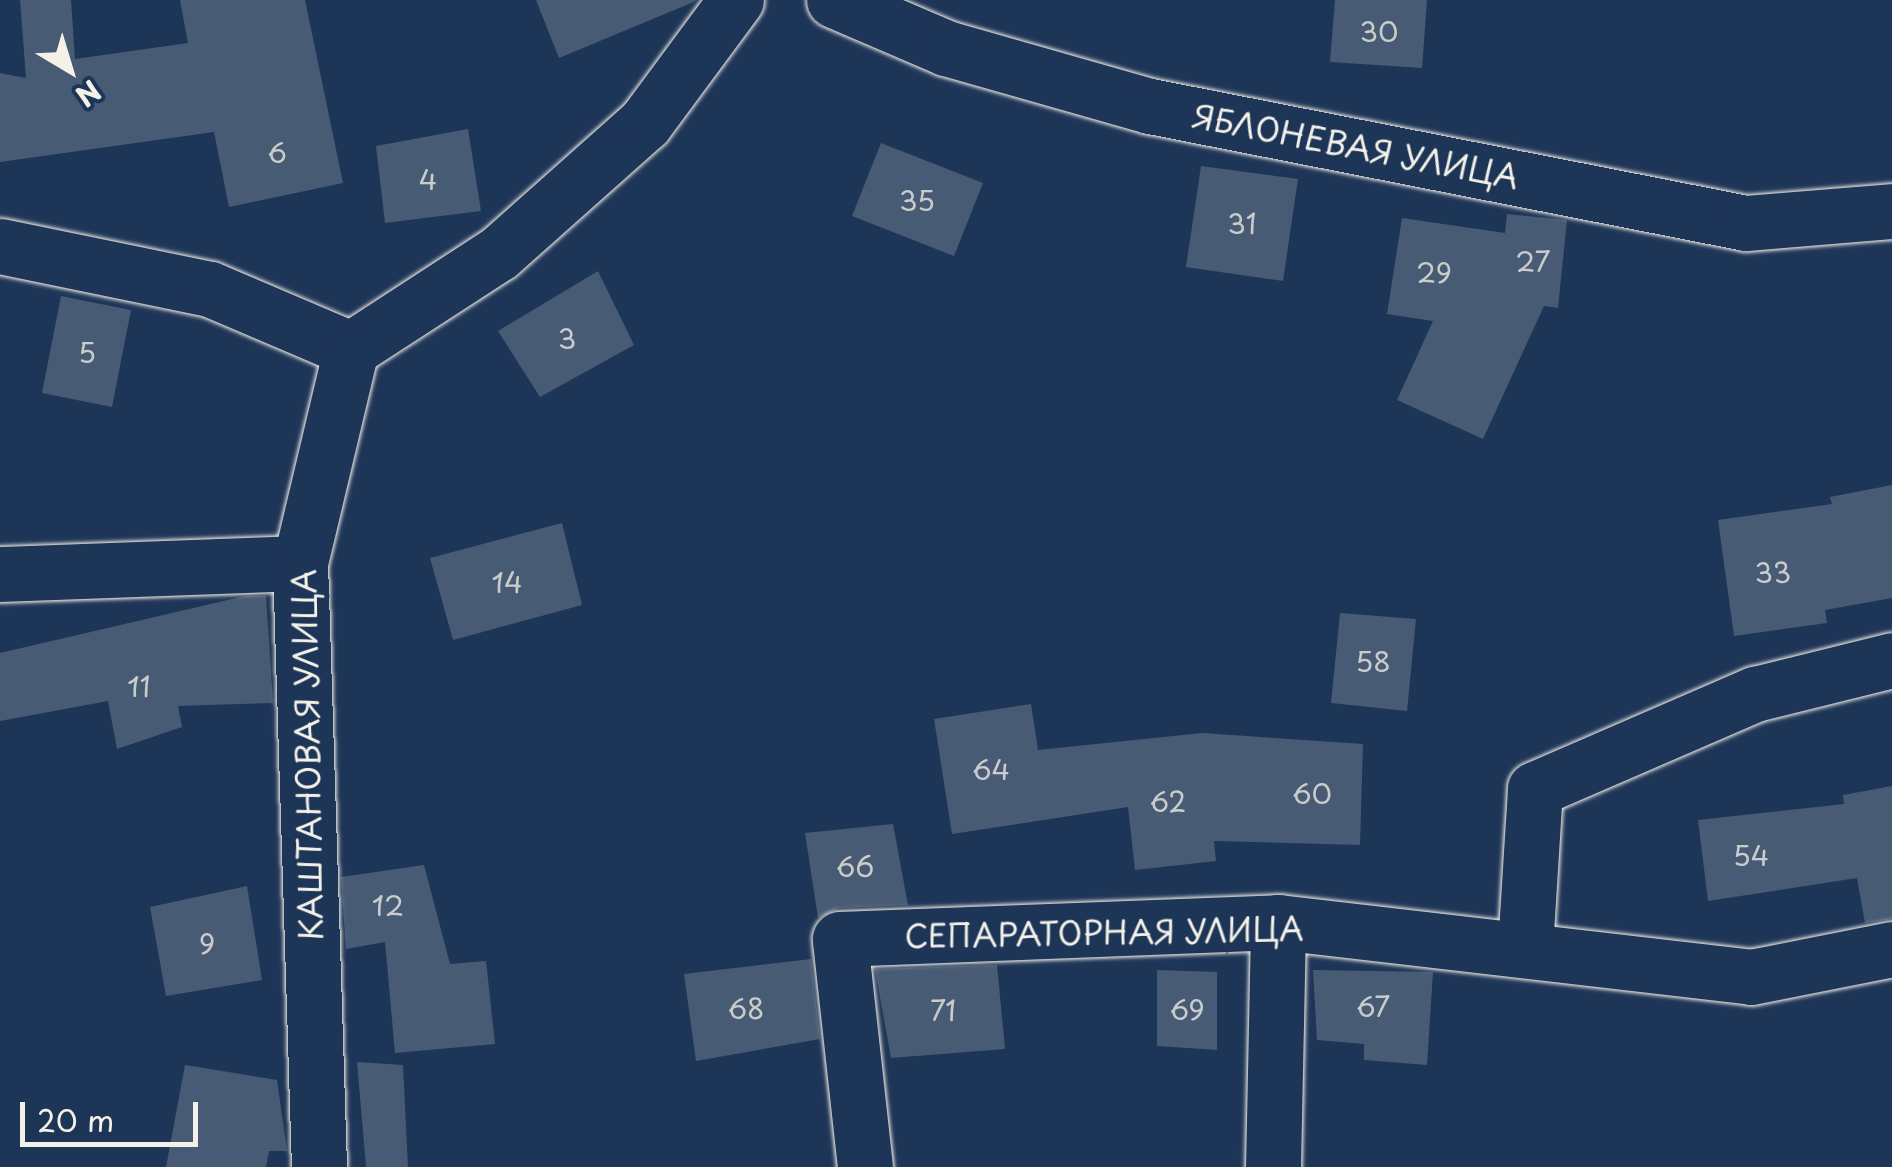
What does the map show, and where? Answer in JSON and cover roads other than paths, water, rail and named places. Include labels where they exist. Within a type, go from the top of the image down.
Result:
[{"type":"street","points":[[0,246],[210,290],[351,348],[499,253],[644,123],[736,0]]},
{"type":"street","name":"ЯБЛОНЕВАЯ УЛИЦА","points":[[834,0],[946,48],[1150,106],[1746,223],[1892,211]]},
{"type":"street","name":"КАШТАНОВАЯ УЛИЦА","points":[[320,1167],[300,563],[351,348]]},
{"type":"street","points":[[0,574],[300,563]]},
{"type":"street","points":[[1525,948],[1535,789],[1755,694],[1892,660]]},
{"type":"street","points":[[1274,1167],[1278,922]]},
{"type":"street","name":"СЕПАРАТОРНАЯ УЛИЦА","points":[[864,1167],[840,939],[1278,922],[1750,977],[1892,949]]}]
